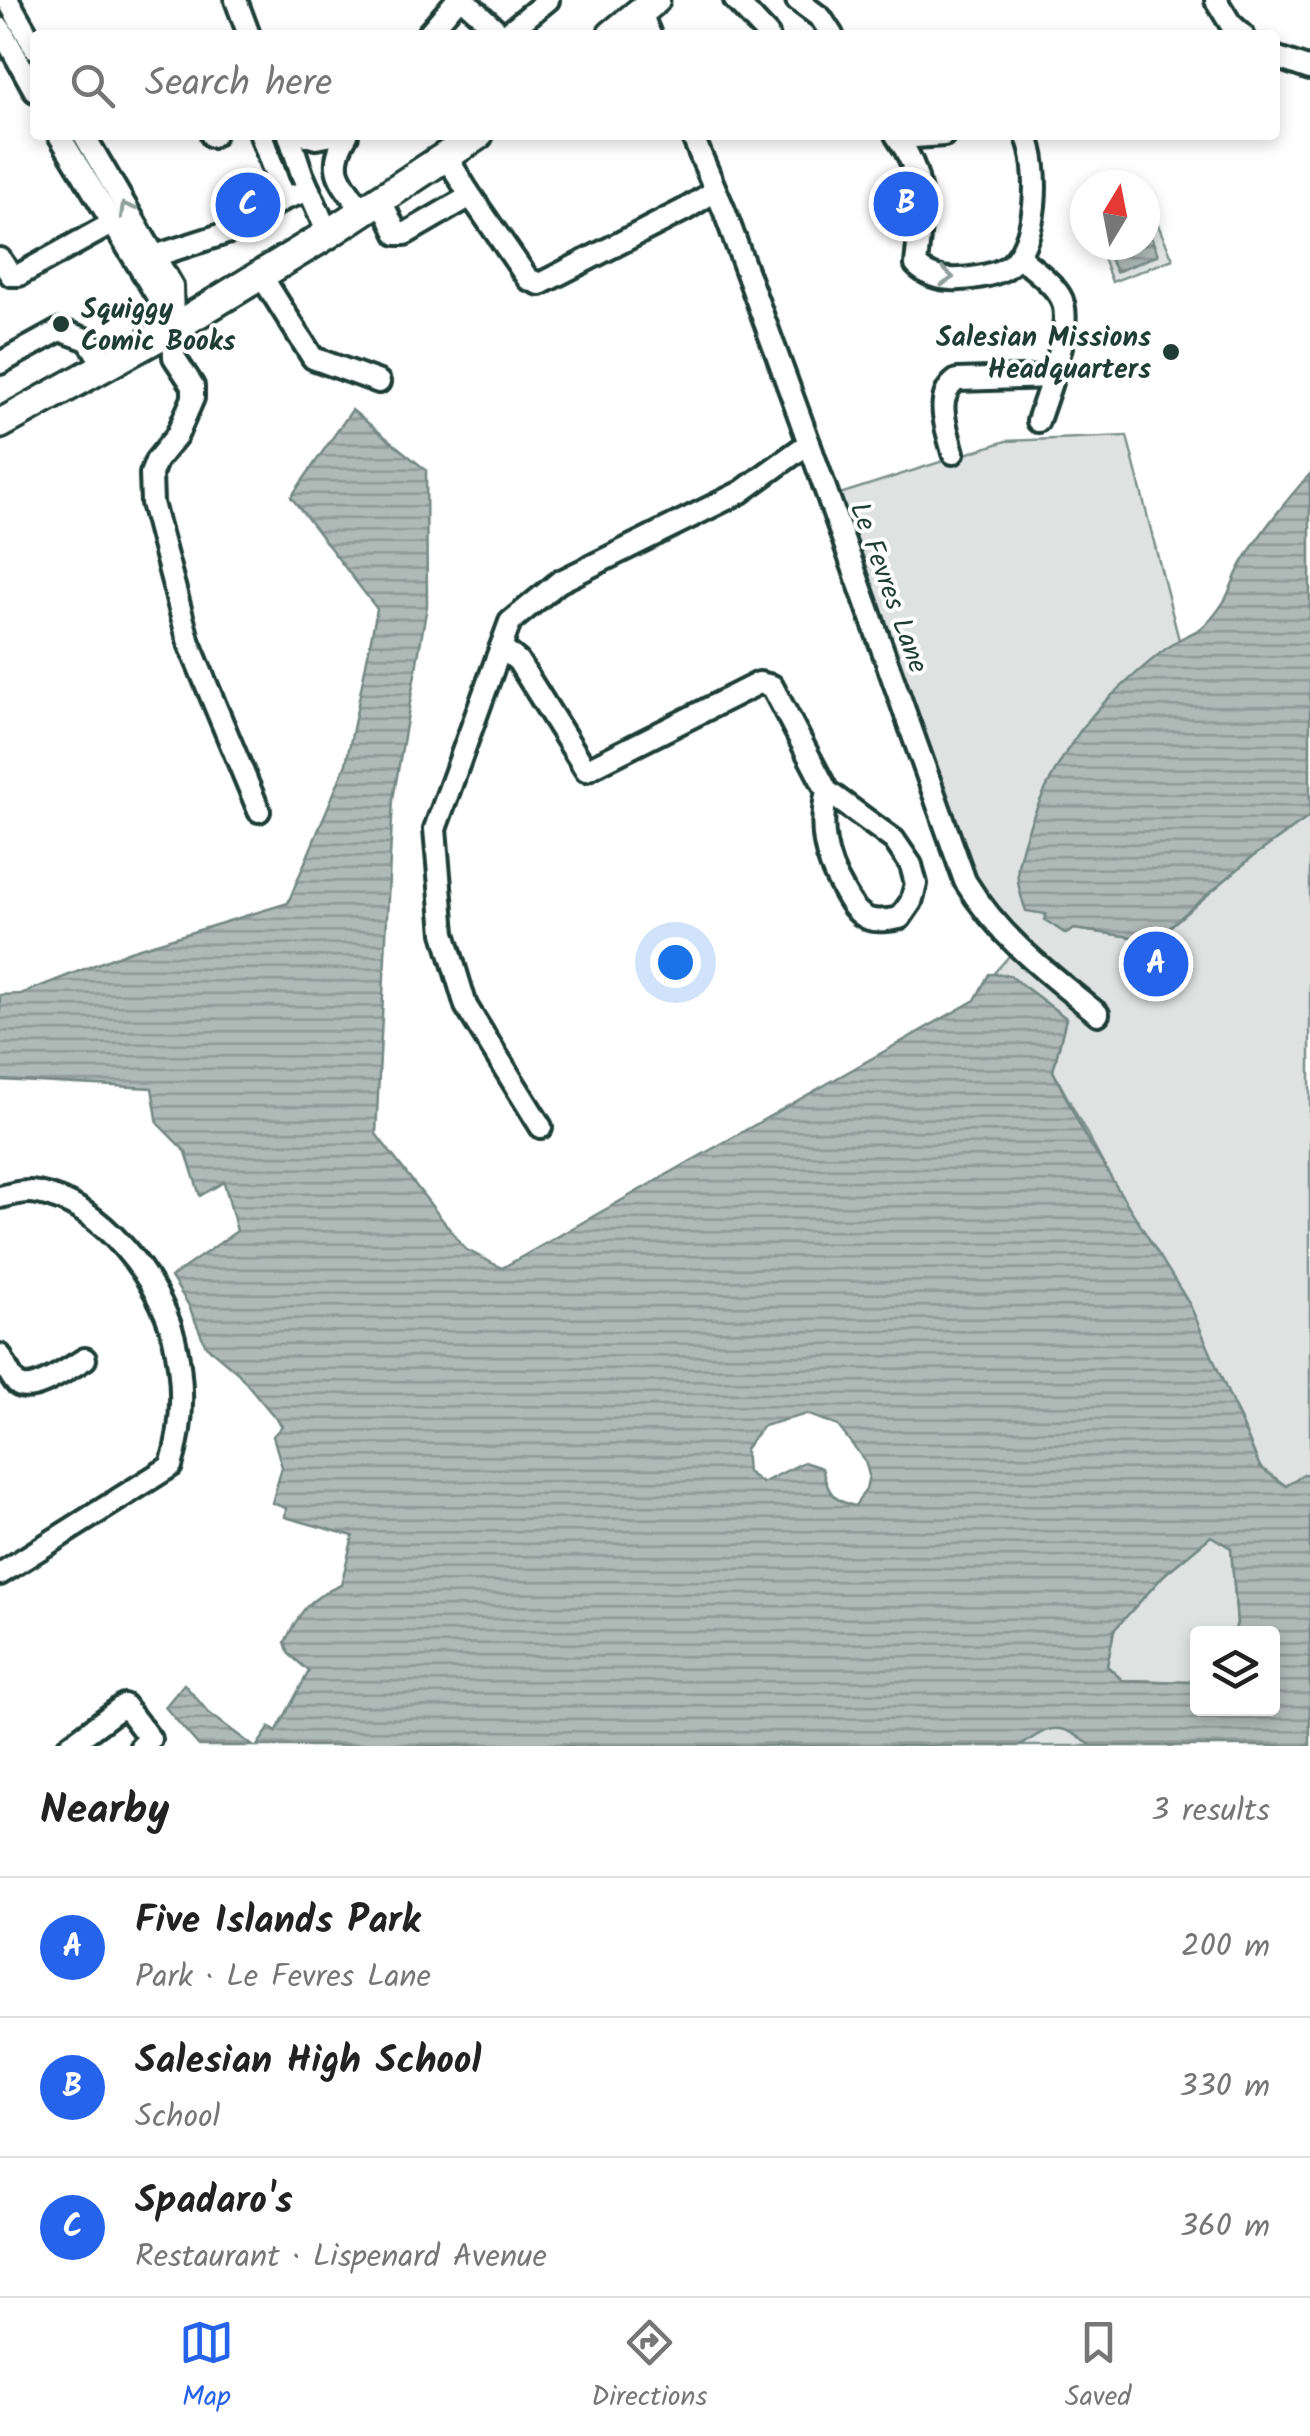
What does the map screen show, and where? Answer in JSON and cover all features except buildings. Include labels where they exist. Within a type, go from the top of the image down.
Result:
[{"type":"main road","points":[[622,30],[649,16]]},
{"type":"main road","points":[[0,424],[172,328],[328,234],[470,140]]},
{"type":"street","points":[[8,0],[30,39]]},
{"type":"street","points":[[236,0],[248,30]]},
{"type":"street","points":[[432,30],[461,0],[497,30]]},
{"type":"street","points":[[509,30],[548,0]]},
{"type":"street","points":[[736,0],[763,30]]},
{"type":"street","points":[[797,0],[821,18],[829,30]]},
{"type":"street","points":[[1216,0],[1238,30]]},
{"type":"street","points":[[0,28],[30,82]]},
{"type":"street","points":[[1280,59],[1310,69]]},
{"type":"street","points":[[62,140],[113,223],[172,286],[174,357],[193,386],[194,398],[177,435],[156,461],[152,503],[188,644],[259,812]]},
{"type":"street","points":[[86,140],[144,259]]},
{"type":"street","points":[[263,140],[284,199]]},
{"type":"street","points":[[291,140],[328,234]]},
{"type":"street","points":[[344,140],[335,158],[335,170],[396,234],[405,234],[467,198],[468,192]]},
{"type":"street","name":"Le Fevres Lane","points":[[694,140],[809,443],[965,881],[984,913],[1009,940],[1098,1014]]},
{"type":"street","points":[[900,140],[919,174],[921,211],[916,266],[922,272],[952,280],[983,277],[1007,268],[1018,256],[1035,203],[1035,168],[1027,140]]},
{"type":"street","points":[[446,156],[528,280],[540,284],[714,191]]},
{"type":"street","points":[[144,259],[236,230],[284,199],[309,190]]},
{"type":"street","points":[[0,259],[12,275],[18,275],[113,223]]},
{"type":"street","points":[[1018,256],[1062,298],[1064,311],[1060,350],[1038,421]]},
{"type":"street","points":[[260,275],[313,358],[379,382]]},
{"type":"street","points":[[0,363],[60,330],[88,340],[104,365]]},
{"type":"street","points":[[952,453],[943,399],[948,387],[957,380],[1052,377]]},
{"type":"street","points":[[542,1127],[466,1006],[444,933],[435,829],[510,622],[559,582],[740,492],[809,443]]},
{"type":"street","points":[[501,647],[518,661],[586,770],[759,683],[772,686],[828,791],[894,840],[911,864],[916,884],[911,902],[900,918],[868,919],[854,908],[830,869],[824,850],[828,791]]},
{"type":"street","points":[[0,1197],[37,1192],[68,1204],[92,1218],[118,1243],[146,1278],[169,1325],[182,1405],[178,1442],[170,1466],[0,1574]]},
{"type":"street","points":[[0,1355],[14,1380],[26,1388],[85,1360]]},
{"type":"street","points":[[68,1746],[124,1705],[150,1739],[142,1746]]},
{"type":"shaded area","points":[[1160,230],[1173,259],[1112,282],[1104,260],[1160,260]]},
{"type":"shaded area","points":[[1111,260],[1146,260],[1116,272]]},
{"type":"shaded area","points":[[352,410],[426,470],[427,606],[393,799],[376,1134],[465,1249],[502,1268],[975,1000],[989,974],[1009,975],[1066,1018],[1053,1071],[1085,1136],[1190,1305],[1260,1467],[1286,1486],[1304,1474],[1310,1475],[1310,1746],[1092,1746],[1072,1733],[1056,1729],[1021,1746],[257,1746],[270,1727],[276,1732],[309,1671],[289,1654],[285,1642],[307,1607],[341,1585],[353,1536],[285,1517],[286,1508],[272,1503],[282,1467],[273,1436],[282,1426],[238,1373],[206,1346],[171,1277],[237,1231],[224,1182],[200,1196],[186,1152],[158,1124],[152,1088],[0,1080],[0,995],[21,994],[130,951],[288,903],[346,764],[377,609],[291,497]],"holes":[[[807,1414],[838,1426],[865,1461],[869,1475],[866,1489],[855,1506],[832,1493],[822,1468],[804,1462],[762,1483],[747,1472],[745,1449],[763,1426]]]},
{"type":"shaded area","points":[[1127,436],[1179,640],[1106,701],[1079,735],[1050,783],[1028,833],[1046,920],[1066,934],[1073,929],[1154,940],[1251,858],[1310,816],[1310,1475],[1304,1474],[1286,1486],[1260,1467],[1238,1414],[1053,1071],[1066,1018],[1025,987],[994,973],[1010,955],[969,903],[824,499],[1006,441]]},
{"type":"shaded area","points":[[1310,474],[1310,816],[1251,858],[1154,940],[1074,929],[1066,934],[1045,920],[1046,914],[1026,911],[1018,878],[1023,845],[1065,754],[1109,698],[1162,651],[1211,619],[1251,549]]},
{"type":"shaded area","points":[[1211,1536],[1231,1548],[1236,1626],[1190,1626],[1189,1682],[1122,1680],[1107,1666],[1114,1630],[1165,1574]]},
{"type":"shaded area","points":[[184,1684],[209,1713],[253,1746],[199,1746],[165,1707]]},
{"type":"shaded area","points":[[1044,1728],[1069,1729],[1092,1746],[1021,1746]]},
{"type":"place","name":"Salesian High School","points":[[906,204]]},
{"type":"place","name":"Spadaro's","points":[[248,205]]},
{"type":"place","name":"Squiggy Comic Books","points":[[61,324]]},
{"type":"place","name":"Salesian Missions Headquarters","points":[[1171,352]]},
{"type":"place","name":"Five Islands Park","points":[[1156,964]]}]
